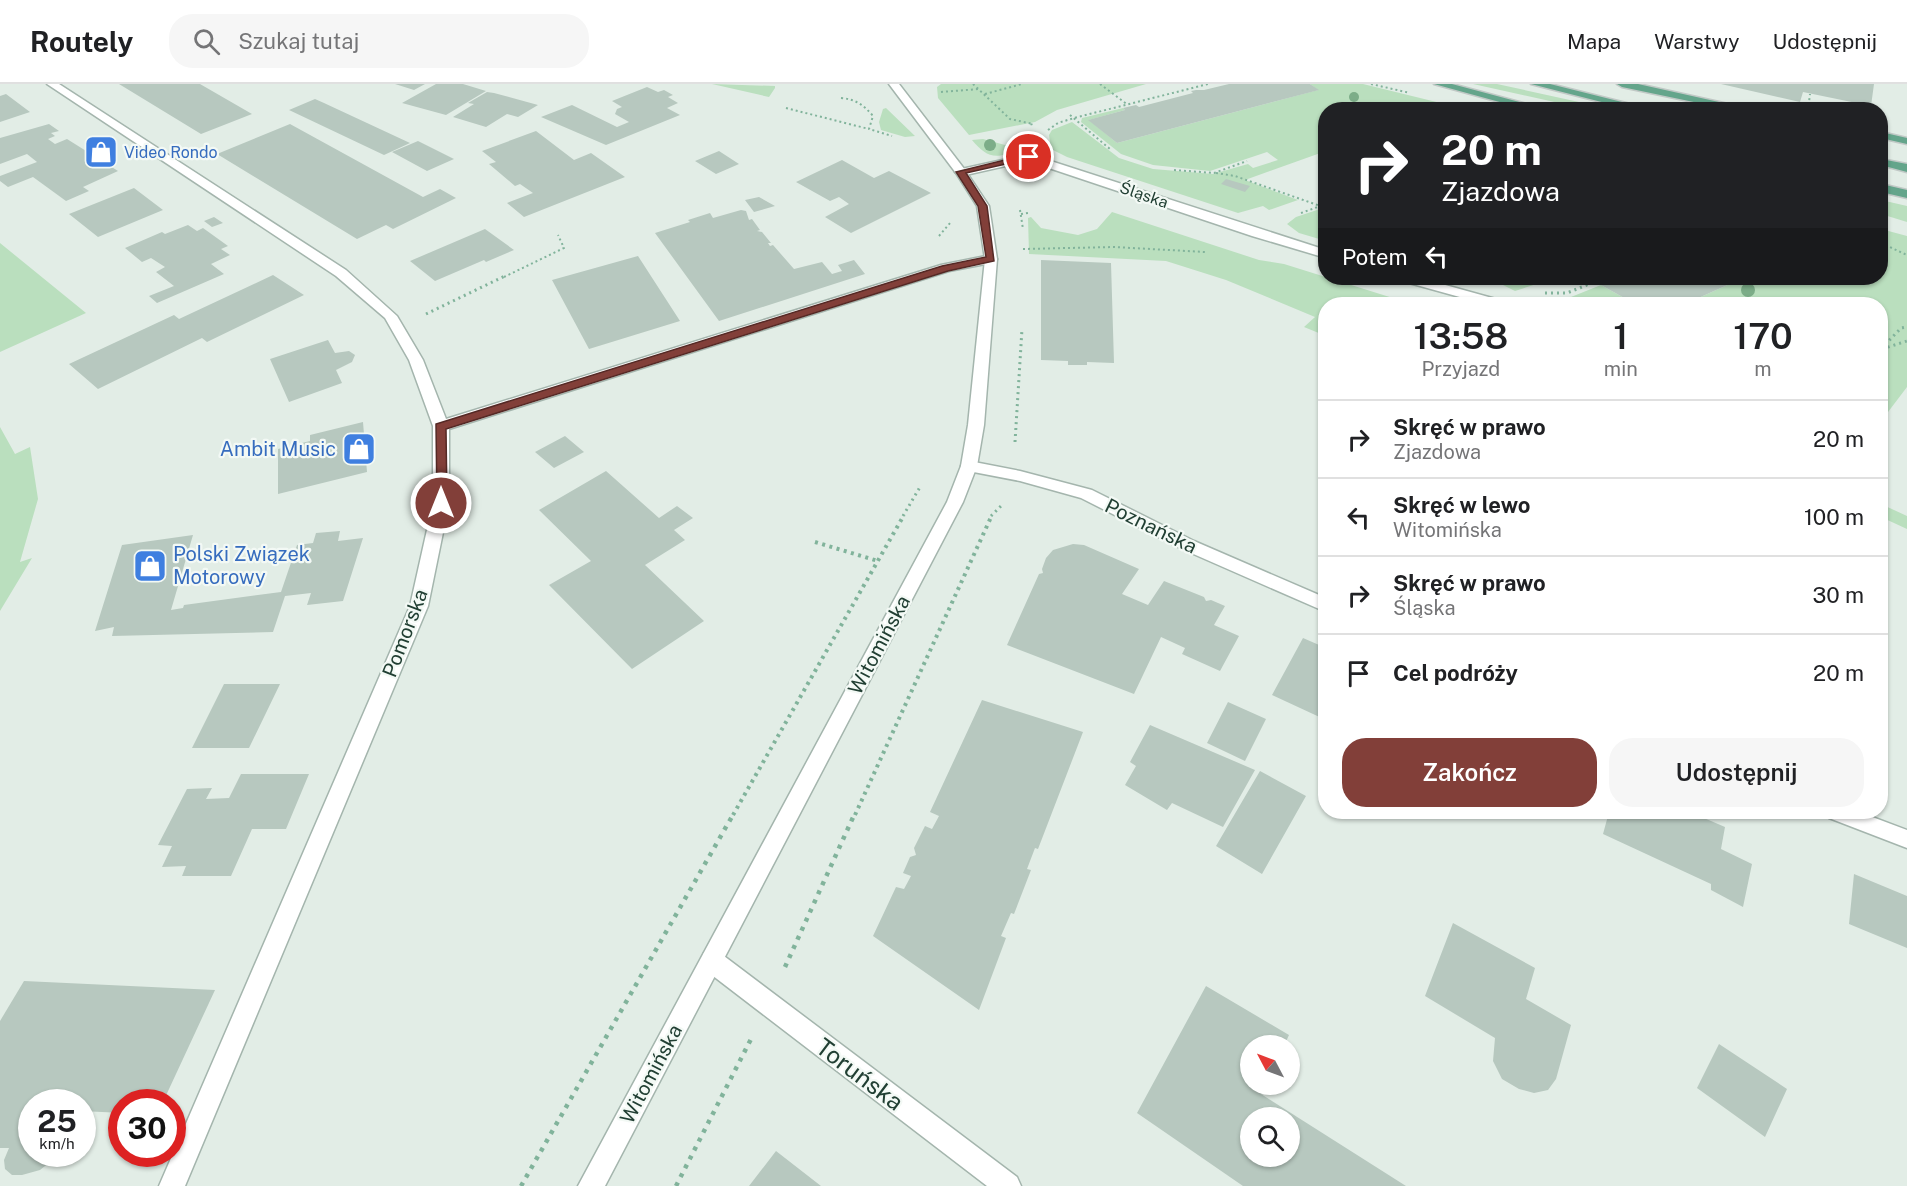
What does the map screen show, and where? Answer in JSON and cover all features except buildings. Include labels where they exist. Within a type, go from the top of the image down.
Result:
[{"type":"main road","points":[[1439,84],[1512,102]]},
{"type":"main road","points":[[1536,84],[1614,102]]},
{"type":"main road","points":[[1622,84],[1711,102]]},
{"type":"main road","points":[[1888,137],[1907,141]]},
{"type":"main road","points":[[1888,164],[1907,168]]},
{"type":"main road","points":[[1888,190],[1907,194]]},
{"type":"street","name":"Pomorska","points":[[52,84],[341,273],[390,316],[416,360],[441,426],[441,503],[419,606],[172,1186]]},
{"type":"street","name":"Witomińska","points":[[591,1186],[955,502],[969,466],[976,425],[991,259],[983,206],[961,172],[894,84]]},
{"type":"street","name":"Śląska","points":[[961,172],[1029,157],[1318,252]]},
{"type":"street","points":[[441,426],[946,268],[991,259]]},
{"type":"street","points":[[1432,285],[1474,297]]},
{"type":"street","name":"Poznańska","points":[[969,466],[1020,476],[1086,494],[1188,545],[1318,602]]},
{"type":"street","points":[[1854,819],[1907,839]]},
{"type":"street","name":"Toruńska","points":[[712,961],[1008,1186]]},
{"type":"path","points":[[973,84],[1010,119],[1034,124],[1023,126]]},
{"type":"path","points":[[985,94],[1022,84]]},
{"type":"path","points":[[1100,84],[1129,106]]},
{"type":"path","points":[[1046,132],[1058,123],[1074,118],[1129,106],[1208,84]]},
{"type":"path","points":[[931,92],[953,93],[979,89]]},
{"type":"path","points":[[1809,102],[1810,94]]},
{"type":"path","points":[[841,98],[853,98],[866,106],[873,116],[869,129]]},
{"type":"path","points":[[786,108],[898,138]]},
{"type":"path","points":[[1070,115],[1117,155]]},
{"type":"path","points":[[1214,173],[1247,161]]},
{"type":"path","points":[[1166,169],[1214,173],[1242,179],[1318,205]]},
{"type":"path","points":[[1021,214],[1028,213]]},
{"type":"path","points":[[946,268],[927,246],[941,234],[953,217]]},
{"type":"path","points":[[1023,249],[1086,246],[1169,248],[1240,254],[1256,233]]},
{"type":"path","points":[[429,323],[425,314],[564,248],[558,235]]},
{"type":"path","points":[[1888,246],[1907,255]]},
{"type":"path","points":[[1545,293],[1567,293],[1587,285]]},
{"type":"path","points":[[1888,342],[1901,328],[1907,327]]},
{"type":"path","points":[[1888,347],[1907,341]]},
{"type":"path","points":[[521,1186],[926,478]]},
{"type":"path","points":[[676,1186],[769,1004],[991,516],[998,507],[1010,501]]},
{"type":"path","points":[[815,542],[878,561]]},
{"type":"green space","points":[[712,84],[775,86],[775,88],[769,97]]},
{"type":"green space","points":[[941,84],[1146,84],[1057,110],[1035,122],[969,135],[938,98],[937,87]]},
{"type":"green space","points":[[1310,84],[1363,84],[1436,102],[1318,102],[1318,154],[1245,180],[1298,200],[1269,210],[1263,206],[1238,213],[1067,157],[1051,149],[1049,135],[1052,130],[1072,122],[1119,158],[1153,169],[1213,174],[1248,164],[1253,168],[1278,160],[1267,152],[1210,171],[1153,165],[1121,154],[1081,122],[1082,118],[1123,108],[1125,110],[1089,120],[1117,143],[1318,90]]},
{"type":"green space","points":[[1473,84],[1497,84],[1579,102],[1554,102]]},
{"type":"green space","points":[[886,108],[915,136],[905,137],[881,130],[879,122],[883,109]]},
{"type":"green space","points":[[983,139],[1016,148],[1003,155],[992,155],[982,150],[972,140]]},
{"type":"green space","points":[[1888,202],[1907,206],[1907,222],[1888,216]]},
{"type":"green space","points":[[1318,210],[1318,239],[1299,233],[1287,224],[1296,217]]},
{"type":"green space","points":[[1112,212],[1259,260],[1284,264],[1318,275],[1318,285],[1351,285],[1390,297],[1318,297],[1318,333],[1304,327],[1315,317],[1226,280],[1166,261],[1029,254],[1028,218],[1031,217],[1041,228],[1078,235],[1097,229]]},
{"type":"green space","points":[[1888,231],[1907,236],[1907,387],[1888,412],[1888,297],[1701,297],[1727,285],[1888,285]]},
{"type":"green space","points":[[0,243],[86,313],[0,352]]},
{"type":"green space","points":[[1503,285],[1534,285],[1515,291]]},
{"type":"green space","points":[[1601,285],[1622,297],[1571,297]]},
{"type":"green space","points":[[0,427],[15,454],[30,447],[38,499],[20,562],[32,558],[0,611]]},
{"type":"green space","points":[[1888,507],[1907,516],[1907,529],[1888,520]]},
{"type":"place","name":"Video Rondo","points":[[101,152]]},
{"type":"place","name":"Ambit Music","points":[[359,449]]},
{"type":"place","name":"Polski Związek Motorowy","points":[[150,566]]},
{"type":"route","points":[[441,503],[441,426],[946,268],[991,259],[983,206],[961,172],[1029,157]]}]
